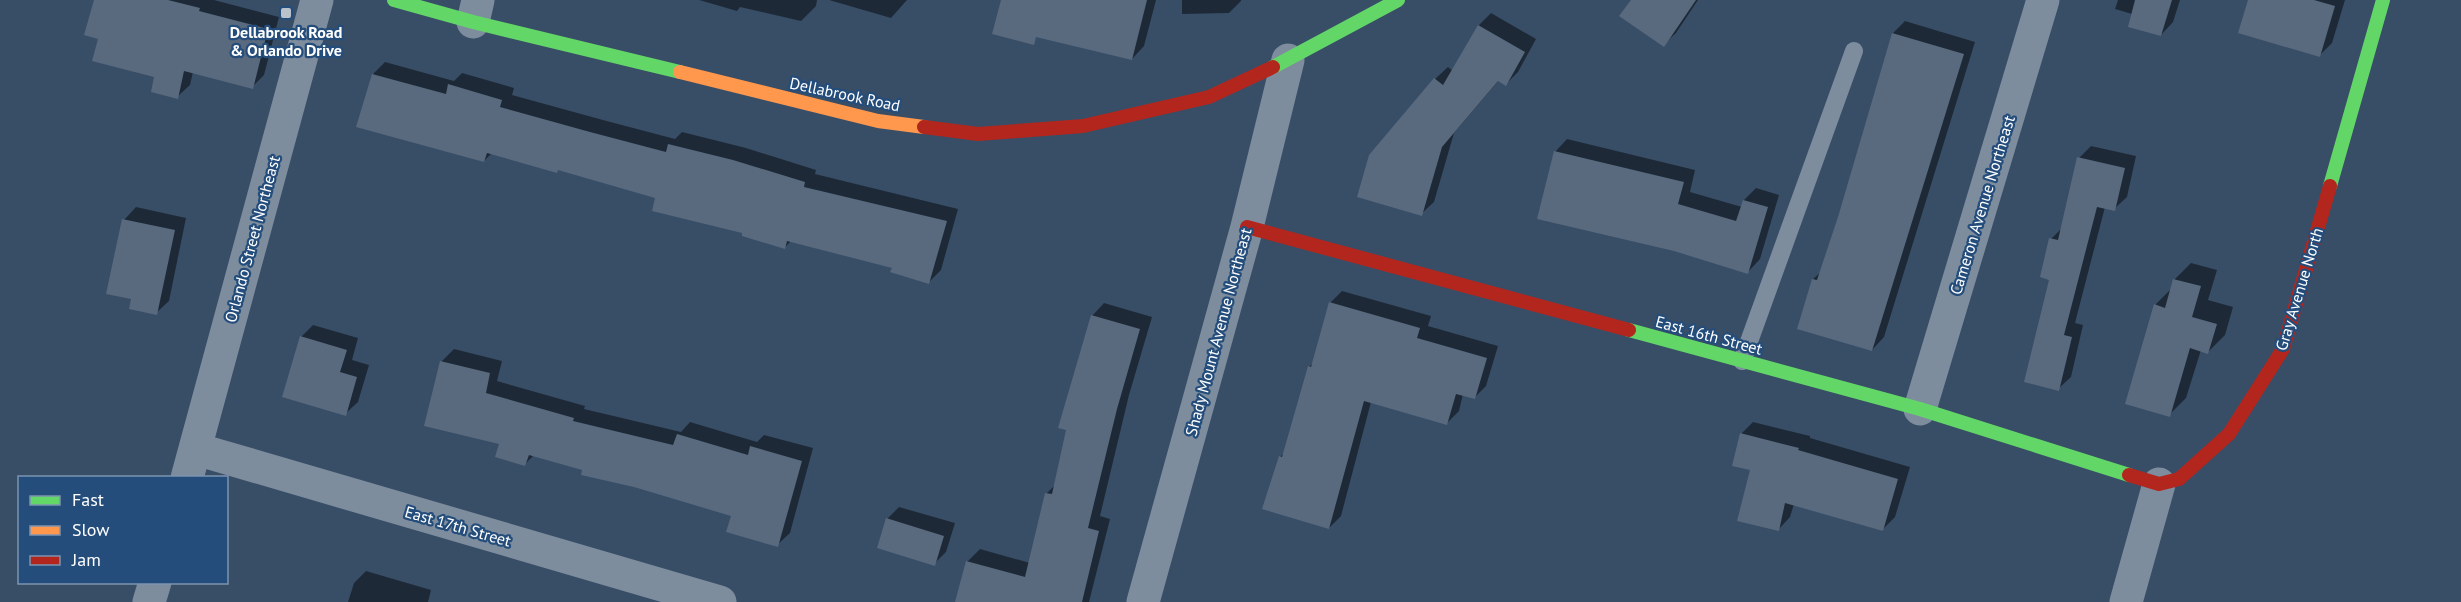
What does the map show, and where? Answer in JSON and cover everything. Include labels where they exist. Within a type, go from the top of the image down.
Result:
[{"type":"street","name":"Orlando Street Northeast","points":[[191,463],[317,0]]},
{"type":"street","name":"Dellabrook Road","points":[[394,0],[475,11],[878,121],[978,134],[1083,126],[1209,97],[1288,60],[1398,0]]},
{"type":"street","name":"Cameron Avenue Northeast","points":[[1920,409],[2043,0]]},
{"type":"street","name":"Gray Avenue North","points":[[2159,484],[2179,479],[2229,434],[2283,349],[2383,0]]},
{"type":"street","name":"Shady Mount Avenue Northeast","points":[[1143,602],[1247,227],[1288,60]]},
{"type":"street","name":"East 16th Street","points":[[1247,227],[1920,409],[2159,484]]},
{"type":"street","name":"East 17th Street","points":[[191,463],[720,602]]},
{"type":"street","points":[[2126,602],[2159,484]]},
{"type":"street","points":[[149,602],[154,584]]},
{"type":"lane","points":[[1742,361],[1854,51]]},
{"type":"building","points":[[94,0],[168,0],[200,8],[199,11],[268,29],[253,89],[184,71],[178,99],[151,92],[154,77],[92,61],[98,39],[84,35]]},
{"type":"building","points":[[1001,0],[1147,0],[1132,60],[1036,37],[1034,45],[992,34]]},
{"type":"building","points":[[1631,0],[1696,0],[1664,47],[1619,16]]},
{"type":"building","points":[[2135,0],[2172,0],[2161,36],[2128,27]]},
{"type":"building","points":[[2248,0],[2314,0],[2335,6],[2320,57],[2238,33]]},
{"type":"building","points":[[1478,25],[1525,52],[1506,86],[1498,81],[1442,147],[1422,216],[1357,197],[1369,155],[1434,78],[1443,85]]},
{"type":"building","points":[[1892,33],[1964,54],[1872,351],[1797,329],[1812,279],[1817,280],[1838,217]]},
{"type":"building","points":[[372,74],[446,94],[448,84],[502,100],[500,107],[590,132],[666,152],[668,144],[733,160],[805,182],[804,187],[947,221],[929,284],[890,272],[892,268],[787,241],[785,249],[742,236],[742,233],[652,211],[655,198],[558,170],[557,173],[487,153],[484,162],[356,127]]},
{"type":"building","points":[[1554,151],[1684,182],[1678,204],[1736,221],[1743,200],[1768,207],[1748,274],[1674,251],[1537,219]]},
{"type":"building","points":[[2077,157],[2125,168],[2115,211],[2097,207],[2064,335],[2072,337],[2059,391],[2024,382],[2049,280],[2040,277],[2049,238],[2058,240]]},
{"type":"building","points":[[122,219],[175,230],[157,315],[129,309],[131,299],[106,294]]},
{"type":"building","points":[[2173,279],[2201,286],[2192,317],[2217,324],[2208,354],[2190,348],[2170,417],[2125,404],[2154,304],[2165,308]]},
{"type":"building","points":[[1329,302],[1420,328],[1417,338],[1487,358],[1475,399],[1456,394],[1447,425],[1364,401],[1329,529],[1262,509],[1279,456],[1282,457]]},
{"type":"building","points":[[1091,315],[1140,329],[1117,409],[1088,528],[1099,531],[1082,602],[955,602],[966,561],[1025,577],[1045,493],[1052,494],[1066,430],[1058,428]]},
{"type":"building","points":[[300,336],[347,350],[340,372],[357,377],[346,416],[282,397]]},
{"type":"building","points":[[440,361],[490,373],[486,393],[574,418],[573,421],[673,445],[677,434],[748,455],[750,446],[802,461],[778,547],[726,532],[731,516],[634,487],[581,475],[582,470],[529,455],[525,466],[495,457],[499,444],[424,426]]},
{"type":"building","points":[[1740,433],[1799,448],[1798,450],[1898,479],[1883,531],[1785,503],[1779,531],[1737,521],[1750,470],[1732,466]]},
{"type":"building","points":[[886,518],[944,536],[935,566],[877,548]]},
{"type":"traffic: fast","points":[[394,0],[473,22],[680,72]]},
{"type":"traffic: fast","points":[[1273,67],[1398,0]]},
{"type":"traffic: fast","points":[[2330,186],[2383,0]]},
{"type":"traffic: fast","points":[[1629,330],[1920,409],[2129,475]]},
{"type":"traffic: slow","points":[[680,72],[878,121],[924,127]]},
{"type":"traffic: jam","points":[[924,127],[978,134],[1083,126],[1209,97],[1273,67]]},
{"type":"traffic: jam","points":[[2129,475],[2159,484],[2179,479],[2229,434],[2283,349],[2330,186]]},
{"type":"traffic: jam","points":[[1247,227],[1629,330]]},
{"type":"place","name":"Dellabrook Road & Orlando Drive","points":[[286,13]]}]
